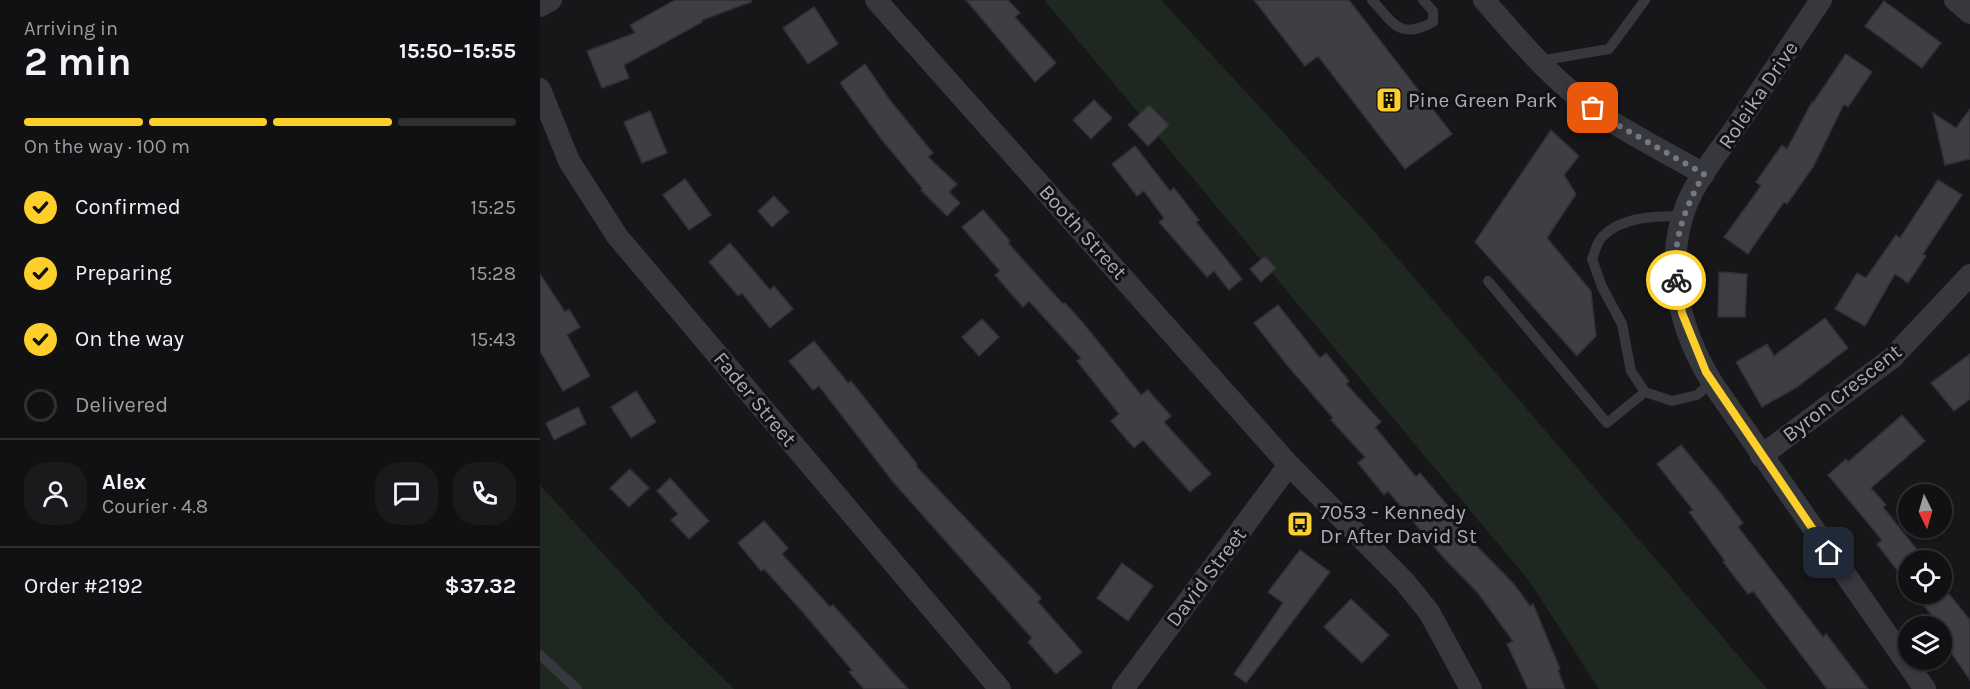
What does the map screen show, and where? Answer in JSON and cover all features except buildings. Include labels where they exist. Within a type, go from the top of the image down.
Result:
[{"type":"street","points":[[540,6],[550,0]]},
{"type":"street","name":"Booth Street","points":[[876,0],[1289,465],[1404,581],[1429,612],[1471,689]]},
{"type":"street","points":[[1484,0],[1539,61],[1607,119],[1704,174]]},
{"type":"street","name":"Roleika Drive","points":[[1821,0],[1704,174],[1687,205],[1676,249],[1677,296],[1690,337],[1712,382],[1924,689]]},
{"type":"street","points":[[1955,0],[1970,13]]},
{"type":"street","name":"Fader Street","points":[[540,89],[568,161],[617,236],[1000,689]]},
{"type":"street","name":"Byron Crescent","points":[[1761,456],[1893,358],[1970,275]]},
{"type":"street","name":"David Street","points":[[1123,689],[1289,465]]},
{"type":"lane","points":[[1372,0],[1397,28],[1417,31],[1433,22],[1433,11],[1423,0]]},
{"type":"lane","points":[[1539,61],[1608,49],[1645,0]]},
{"type":"lane","points":[[1684,216],[1658,216],[1620,224],[1600,238],[1592,259],[1602,287],[1622,324],[1632,371],[1644,392],[1672,400],[1697,395],[1712,382]]},
{"type":"lane","points":[[1488,281],[1607,423],[1644,392]]},
{"type":"lane","points":[[540,655],[577,689]]},
{"type":"shaded area","points":[[1044,0],[1161,0],[1375,232],[1767,689],[1599,689],[1530,582]]},
{"type":"shaded area","points":[[540,485],[664,620],[734,689],[540,689]]},
{"type":"way so far","points":[[1593,108],[1607,119],[1704,174],[1687,205],[1684,216],[1676,249],[1676,280]]},
{"type":"place","name":"Pine Green Park","points":[[1389,100]]},
{"type":"place","name":"7053 - Kennedy Dr After David St","points":[[1300,524]]},
{"type":"route","points":[[1676,280],[1677,296],[1682,313],[1706,372],[1829,553]]}]
